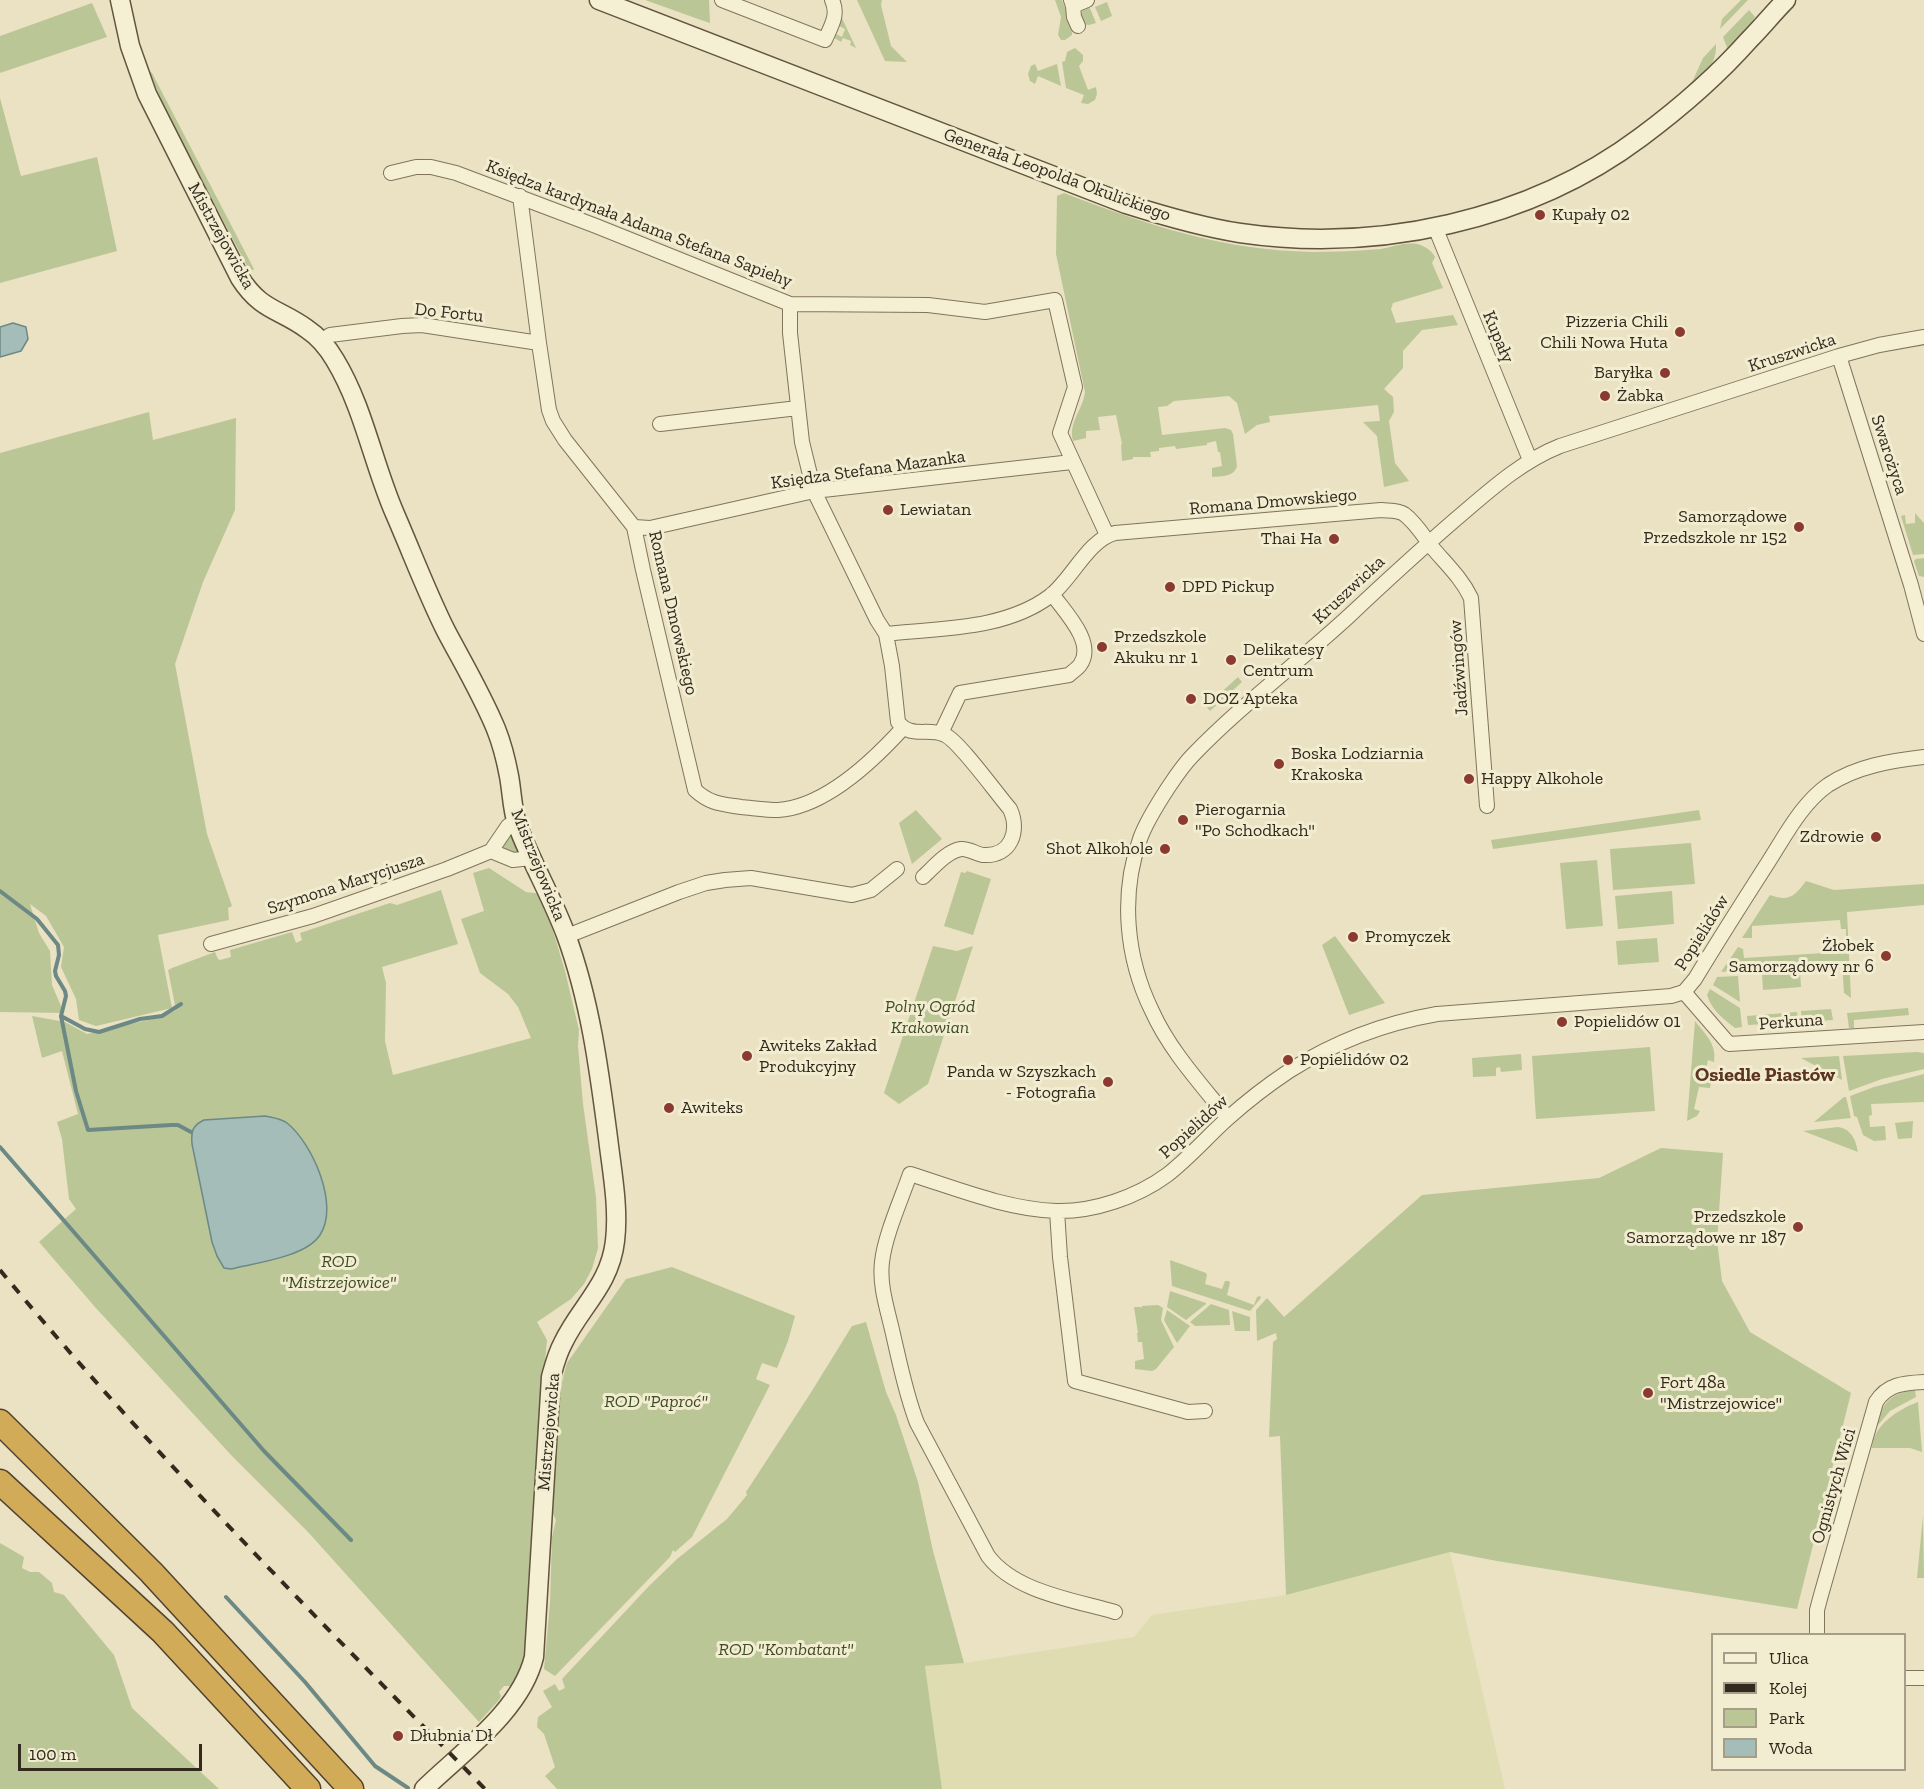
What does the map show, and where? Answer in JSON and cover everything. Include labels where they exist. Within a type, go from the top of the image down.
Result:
[{"type":"highway","points":[[0,1422],[151,1572],[351,1789]]},
{"type":"highway","points":[[0,1482],[163,1632],[308,1789]]},
{"type":"street","name":"Mistrzejowicka","points":[[120,0],[130,46],[147,94],[240,278],[265,306],[303,326],[321,341],[335,359],[349,387],[393,510],[446,630],[495,728],[504,753],[516,821],[567,936],[585,995],[596,1054],[615,1193],[616,1237],[608,1269],[563,1341],[553,1370],[546,1436],[534,1657],[523,1685],[509,1705],[424,1789]]},
{"type":"street","name":"Generała Leopolda Okulickiego","points":[[599,0],[1126,204],[1168,217],[1240,233],[1308,239],[1372,236],[1435,227],[1514,204],[1569,181],[1641,138],[1707,82],[1750,40],[1786,0]]},
{"type":"street","points":[[722,0],[825,40],[836,14],[832,0]]},
{"type":"street","points":[[1077,26],[1072,3],[1088,0]]},
{"type":"street","name":"Księdza kardynała Adama Stefana Sapiehy","points":[[391,173],[416,167],[431,167],[456,173],[520,196],[790,304],[912,304],[985,312],[1055,300],[1075,387],[1060,433],[1072,462]]},
{"type":"street","name":"Romana Dmowskiego","points":[[520,196],[538,343],[553,421],[634,527],[696,790],[707,800],[778,810],[795,807],[830,791],[857,773],[903,728]]},
{"type":"street","name":"Kupały","points":[[1435,227],[1530,460]]},
{"type":"street","points":[[790,304],[790,333],[802,442],[814,491],[886,634],[898,722],[903,728],[915,732],[941,733],[954,741],[1010,809],[1015,827],[1010,843],[1005,849],[982,855],[962,848],[951,852],[923,877]]},
{"type":"street","name":"Do Fortu","points":[[321,341],[330,335],[422,325],[538,343]]},
{"type":"street","name":"Kruszwicka","points":[[1228,1118],[1165,1036],[1135,969],[1130,937],[1129,895],[1140,839],[1150,816],[1192,756],[1266,687],[1331,633],[1490,489],[1530,460],[1560,446],[1839,356],[1879,345],[1924,337]]},
{"type":"street","name":"Swarożyca","points":[[1839,356],[1914,594],[1924,634]]},
{"type":"street","points":[[660,424],[798,408]]},
{"type":"street","points":[[886,634],[992,621],[1026,610],[1052,594],[1096,544],[1107,535],[1072,462]]},
{"type":"street","name":"Księdza Stefana Mazanka","points":[[634,527],[650,528],[814,491],[1072,462]]},
{"type":"street","name":"Romana Dmowskiego","points":[[1107,535],[1124,531],[1381,510],[1404,513],[1429,543]]},
{"type":"street","name":"Jadźwingów","points":[[1429,543],[1456,572],[1471,597],[1487,806]]},
{"type":"street","points":[[941,733],[960,693],[1069,675],[1080,665],[1085,651],[1082,636],[1052,594]]},
{"type":"street","name":"Popielidów","points":[[1115,1612],[1041,1590],[1020,1582],[999,1570],[988,1556],[917,1423],[911,1409],[881,1275],[885,1249],[910,1174],[1025,1208],[1057,1211],[1095,1207],[1145,1188],[1166,1175],[1228,1118],[1288,1072],[1318,1054],[1359,1036],[1417,1017],[1437,1014],[1671,996],[1683,992],[1695,978],[1782,840],[1813,798],[1826,786],[1864,767],[1924,757]]},
{"type":"street","points":[[516,821],[508,826],[491,851],[513,860],[531,858]]},
{"type":"street","name":"Szymona Marycjusza","points":[[211,944],[313,916],[447,869],[491,851]]},
{"type":"street","points":[[567,936],[706,883],[751,878],[852,895],[871,890],[897,869]]},
{"type":"street","name":"Perkuna","points":[[1683,992],[1729,1044],[1924,1032]]},
{"type":"street","points":[[1057,1211],[1060,1257],[1075,1381],[1188,1413],[1205,1411]]},
{"type":"street","name":"Ognistych Wici","points":[[1817,1633],[1817,1610],[1876,1402],[1882,1393],[1892,1386],[1924,1382]]},
{"type":"street","points":[[1906,1678],[1924,1678]]},
{"type":"shaded area","points":[[1450,1552],[1505,1789],[942,1789],[925,1666],[964,1663],[1134,1637],[1152,1615],[1286,1595]]},
{"type":"green space","points":[[645,0],[709,0],[710,23],[701,20]]},
{"type":"green space","points":[[857,0],[882,0],[881,5],[891,46],[907,62],[885,61]]},
{"type":"green space","points":[[1055,0],[1062,0],[1072,26],[1072,35],[1065,40],[1061,40],[1058,35],[1061,17]]},
{"type":"green space","points":[[1741,0],[1748,0],[1720,29],[1722,19]]},
{"type":"green space","points":[[1107,2],[1112,16],[1101,21],[1095,7]]},
{"type":"green space","points":[[92,3],[107,37],[0,73],[0,36]]},
{"type":"green space","points":[[1089,6],[1096,23],[1082,24],[1079,17],[1084,8]]},
{"type":"green space","points":[[1749,10],[1755,17],[1744,36],[1728,50],[1723,37]]},
{"type":"green space","points":[[841,16],[856,48],[850,45],[851,41],[843,38],[841,42],[833,37],[834,33],[842,37],[845,29],[837,25]]},
{"type":"green space","points":[[1716,44],[1716,53],[1710,67],[1682,93],[1693,80],[1703,58]]},
{"type":"green space","points":[[1075,48],[1083,55],[1083,61],[1079,66],[1088,90],[1096,87],[1095,100],[1088,104],[1081,103],[1084,95],[1066,88],[1062,62],[1065,61],[1067,52]]},
{"type":"green space","points":[[1035,64],[1038,71],[1057,64],[1061,86],[1038,76],[1035,84],[1030,81],[1028,74],[1031,66]]},
{"type":"green space","points":[[147,68],[152,73],[254,269],[250,272],[171,121]]},
{"type":"green space","points":[[0,98],[21,176],[97,157],[117,251],[0,283]]},
{"type":"green space","points":[[1064,193],[1185,234],[1247,246],[1329,252],[1417,244],[1430,250],[1435,257],[1432,263],[1443,288],[1393,303],[1391,309],[1396,323],[1453,315],[1458,325],[1422,330],[1403,351],[1403,368],[1384,389],[1393,397],[1394,412],[1389,421],[1395,463],[1409,481],[1384,487],[1377,436],[1363,422],[1380,421],[1378,405],[1269,416],[1270,422],[1257,425],[1245,434],[1237,403],[1229,396],[1174,401],[1167,406],[1158,407],[1162,435],[1225,428],[1231,430],[1237,466],[1233,472],[1224,476],[1212,477],[1212,468],[1222,466],[1216,441],[1207,443],[1207,445],[1176,449],[1175,446],[1159,448],[1159,451],[1150,452],[1151,457],[1133,457],[1133,459],[1122,461],[1122,444],[1116,415],[1098,417],[1100,430],[1086,431],[1086,438],[1073,441],[1072,428],[1085,392],[1056,254],[1057,196]]},
{"type":"green space","points":[[149,412],[153,440],[236,418],[235,510],[203,582],[175,664],[207,834],[232,906],[228,908],[229,920],[158,935],[172,1008],[96,1026],[79,1020],[76,999],[61,967],[64,947],[46,916],[30,904],[39,933],[50,951],[52,985],[64,1013],[0,1012],[0,453]]},
{"type":"green space","points":[[1915,513],[1924,523],[1924,554],[1913,555],[1901,516],[1905,515],[1906,524],[1915,523]]},
{"type":"green space","points":[[1924,558],[1924,577],[1919,576],[1914,561]]},
{"type":"green space","points":[[1238,677],[1242,682],[1210,711],[1206,706]]},
{"type":"green space","points":[[916,810],[942,839],[912,864],[899,823]]},
{"type":"green space","points":[[1699,810],[1701,820],[1493,849],[1491,840]]},
{"type":"green space","points":[[510,833],[513,833],[519,852],[515,855],[502,849],[501,845]]},
{"type":"green space","points":[[1691,843],[1695,884],[1613,890],[1610,849]]},
{"type":"green space","points":[[1597,860],[1603,926],[1566,929],[1560,863]]},
{"type":"green space","name":"ROD \"Mistrzejowice\"","points":[[489,868],[526,892],[542,894],[565,971],[579,1030],[578,1046],[583,1104],[596,1197],[598,1248],[592,1269],[584,1284],[571,1299],[537,1322],[547,1340],[535,1470],[524,1660],[512,1686],[504,1686],[499,1692],[501,1696],[499,1700],[479,1722],[308,1532],[232,1456],[95,1307],[39,1242],[76,1209],[69,1199],[62,1139],[57,1122],[78,1114],[62,1051],[42,1058],[32,1016],[65,1022],[87,1034],[165,1016],[176,1010],[168,970],[172,968],[215,952],[220,960],[231,957],[230,950],[292,932],[296,943],[302,940],[300,933],[390,903],[397,905],[441,890],[458,944],[382,967],[386,983],[385,1041],[393,1075],[531,1038],[518,1007],[508,994],[480,973],[461,919],[484,911],[473,873]]},
{"type":"green space","points":[[967,871],[991,879],[973,935],[944,926],[961,872]]},
{"type":"green space","points":[[1806,881],[1834,890],[1924,884],[1924,905],[1847,912],[1851,998],[1844,993],[1842,961],[1721,972],[1738,947],[1743,949],[1744,958],[1840,952],[1840,942],[1846,941],[1846,929],[1841,929],[1840,920],[1752,926],[1752,938],[1742,938],[1770,895],[1787,898],[1798,891]]},
{"type":"green space","points":[[1672,891],[1674,924],[1618,929],[1615,896]]},
{"type":"green space","points":[[1335,936],[1385,1003],[1349,1015],[1322,945]]},
{"type":"green space","points":[[1657,938],[1659,962],[1618,965],[1616,941]]},
{"type":"green space","name":"Polny Ogród Krakowian","points":[[933,946],[957,951],[973,946],[928,1084],[899,1104],[884,1093]]},
{"type":"green space","points":[[1800,971],[1801,987],[1763,990],[1762,974]]},
{"type":"green space","points":[[1738,976],[1740,1002],[1713,985],[1717,977]]},
{"type":"green space","points":[[1710,989],[1740,1008],[1742,1027],[1735,1028],[1714,1009],[1707,995]]},
{"type":"green space","points":[[1908,1008],[1909,1015],[1854,1020],[1854,1028],[1849,1028],[1847,1013]]},
{"type":"green space","points":[[1831,1009],[1833,1020],[1802,1022],[1801,1011]]},
{"type":"green space","points":[[1797,1012],[1798,1022],[1748,1025],[1747,1016]]},
{"type":"green space","points":[[1695,1021],[1712,1045],[1714,1062],[1708,1060],[1705,1074],[1712,1076],[1710,1088],[1699,1087],[1694,1109],[1700,1111],[1697,1116],[1687,1121]]},
{"type":"green space","points":[[1650,1047],[1655,1111],[1536,1119],[1532,1056]]},
{"type":"green space","points":[[1924,1053],[1924,1069],[1882,1079],[1849,1091],[1843,1056]]},
{"type":"green space","points":[[1521,1054],[1522,1070],[1501,1072],[1500,1067],[1496,1068],[1496,1076],[1473,1077],[1472,1058]]},
{"type":"green space","points":[[1839,1056],[1842,1080],[1801,1058]]},
{"type":"green space","points":[[1924,1074],[1924,1102],[1871,1104],[1870,1127],[1885,1126],[1886,1140],[1874,1141],[1863,1135],[1857,1117],[1854,1116],[1850,1096]]},
{"type":"green space","points":[[1846,1097],[1851,1118],[1814,1122]]},
{"type":"green space","points":[[1913,1121],[1912,1138],[1898,1139],[1895,1123]]},
{"type":"green space","points":[[1838,1127],[1850,1133],[1858,1152],[1803,1131]]},
{"type":"green space","points":[[1661,1148],[1723,1153],[1717,1241],[1722,1281],[1750,1332],[1851,1393],[1797,1609],[1450,1552],[1286,1595],[1280,1436],[1269,1437],[1273,1342],[1277,1339],[1276,1333],[1257,1341],[1256,1310],[1267,1298],[1284,1317],[1422,1195],[1599,1178]]},
{"type":"green space","points":[[1170,1260],[1206,1273],[1205,1284],[1222,1289],[1225,1281],[1229,1281],[1227,1295],[1254,1305],[1257,1297],[1261,1298],[1250,1311],[1172,1286]]},
{"type":"green space","name":"ROD \"Paproć\"","points":[[672,1267],[795,1316],[788,1341],[777,1368],[762,1363],[756,1379],[770,1385],[692,1537],[675,1552],[673,1550],[670,1557],[555,1676],[544,1669],[550,1603],[552,1537],[556,1520],[553,1514],[557,1418],[567,1363],[626,1279]]},
{"type":"green space","points":[[1170,1291],[1206,1304],[1186,1320],[1167,1307]]},
{"type":"green space","points":[[1211,1304],[1229,1310],[1230,1325],[1195,1326],[1190,1322]]},
{"type":"green space","points":[[1158,1305],[1163,1308],[1161,1320],[1174,1347],[1156,1369],[1152,1371],[1135,1369],[1135,1361],[1144,1359],[1142,1342],[1138,1342],[1134,1307]]},
{"type":"green space","points":[[1167,1310],[1190,1326],[1177,1343],[1164,1320]]},
{"type":"green space","points":[[1232,1311],[1250,1317],[1250,1331],[1235,1331]]},
{"type":"green space","name":"ROD \"Kombatant\"","points":[[866,1322],[886,1392],[918,1482],[933,1551],[964,1663],[925,1666],[942,1789],[557,1789],[545,1776],[555,1767],[544,1734],[537,1727],[538,1717],[552,1707],[543,1691],[555,1684],[559,1691],[565,1688],[562,1679],[649,1586],[677,1559],[727,1519],[747,1495],[746,1492],[852,1326]]},
{"type":"green space","points":[[1915,1390],[1916,1397],[1890,1411],[1873,1431],[1879,1414],[1887,1402],[1898,1394]]},
{"type":"green space","points":[[1918,1402],[1922,1452],[1910,1448],[1872,1448],[1877,1432],[1888,1419]]},
{"type":"green space","points":[[1923,1516],[1924,1578],[1917,1578]]},
{"type":"green space","points":[[0,1543],[24,1557],[22,1568],[30,1572],[39,1572],[52,1583],[54,1592],[64,1595],[114,1655],[132,1708],[219,1789],[0,1789]]},
{"type":"water","points":[[13,323],[26,327],[28,339],[21,351],[0,357],[0,327]]},
{"type":"water","points":[[265,1116],[287,1123],[306,1145],[314,1159],[325,1192],[327,1208],[325,1222],[320,1235],[304,1249],[266,1261],[231,1269],[224,1268],[212,1242],[192,1144],[192,1132],[197,1124],[204,1120]]},
{"type":"waterway","points":[[0,891],[37,919],[58,945],[59,955],[55,971],[66,996],[61,1016],[76,1091],[88,1130],[178,1125],[191,1132]]},
{"type":"waterway","points":[[61,1016],[85,1029],[99,1032],[140,1019],[162,1016],[181,1004]]},
{"type":"waterway","points":[[0,1147],[264,1451],[351,1540]]},
{"type":"waterway","points":[[226,1597],[305,1682],[375,1766],[408,1788]]},
{"type":"railway","points":[[0,1270],[57,1338],[176,1470],[298,1599],[485,1789]]},
{"type":"place","name":"Kupały 02","points":[[1540,215]]},
{"type":"place","name":"Pizzeria Chili Chili Nowa Huta","points":[[1680,332]]},
{"type":"place","name":"Baryłka","points":[[1665,373]]},
{"type":"place","name":"Żabka","points":[[1605,396]]},
{"type":"place","name":"Lewiatan","points":[[888,510]]},
{"type":"place","name":"Samorządowe Przedszkole nr 152","points":[[1799,527]]},
{"type":"place","name":"Thai Ha","points":[[1334,539]]},
{"type":"place","name":"DPD Pickup","points":[[1170,587]]},
{"type":"place","name":"Przedszkole Akuku nr 1","points":[[1102,647]]},
{"type":"place","name":"Delikatesy Centrum","points":[[1231,660]]},
{"type":"place","name":"DOZ Apteka","points":[[1191,699]]},
{"type":"place","name":"Boska Lodziarnia Krakoska","points":[[1279,764]]},
{"type":"place","name":"Happy Alkohole","points":[[1469,779]]},
{"type":"place","name":"Pierogarnia \"Po Schodkach\"","points":[[1183,820]]},
{"type":"place","name":"Zdrowie","points":[[1876,837]]},
{"type":"place","name":"Shot Alkohole","points":[[1165,849]]},
{"type":"place","name":"Promyczek","points":[[1353,937]]},
{"type":"place","name":"Żłobek Samorządowy nr 6","points":[[1886,956]]},
{"type":"place","name":"Popielidów 01","points":[[1562,1022]]},
{"type":"place","name":"Awiteks Zakład Produkcyjny","points":[[747,1056]]},
{"type":"place","name":"Popielidów 02","points":[[1288,1060]]},
{"type":"place","name":"Panda w Szyszkach - Fotografia","points":[[1108,1082]]},
{"type":"place","name":"Awiteks","points":[[669,1108]]},
{"type":"place","name":"Przedszkole Samorządowe nr 187","points":[[1798,1227]]},
{"type":"place","name":"Fort 48a \"Mistrzejowice\"","points":[[1648,1393]]},
{"type":"place","name":"Dłubnia Dł","points":[[398,1736]]},
{"type":"district","name":"Osiedle Piastów","points":[[1765,1075]]}]
